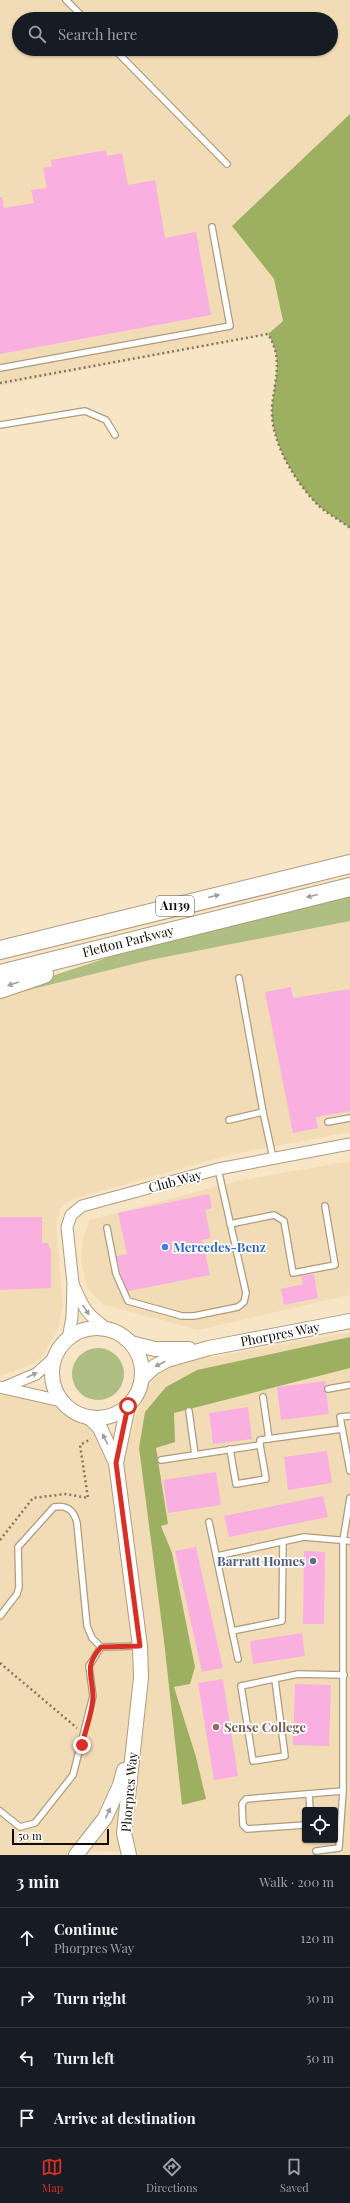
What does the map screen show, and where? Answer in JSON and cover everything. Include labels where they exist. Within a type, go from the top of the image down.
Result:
[{"type":"highway","name":"Fletton Parkway","points":[[0,950],[350,864]]},
{"type":"highway","name":"Fletton Parkway","points":[[0,974],[350,887]]},
{"type":"highway","points":[[0,937],[163,909]]},
{"type":"highway","points":[[0,989],[170,931]]},
{"type":"street","name":"Club Way","points":[[68,1339],[72,1317],[73,1283],[67,1227],[71,1215],[82,1206],[218,1169],[350,1144]]},
{"type":"street","name":"Club Way","points":[[73,1283],[83,1305],[91,1317],[108,1329]]},
{"type":"street","name":"Phorpres Way","points":[[142,1378],[154,1367],[167,1360],[209,1348],[350,1321]]},
{"type":"street","points":[[2,1387],[36,1374],[55,1357],[68,1339],[80,1331],[94,1328],[108,1329],[131,1343],[140,1360],[142,1378],[138,1393],[128,1406],[117,1414],[104,1418],[90,1418],[69,1409],[61,1401],[52,1380],[55,1357]]},
{"type":"street","name":"Phorpres Way","points":[[131,1343],[155,1349],[209,1348]]},
{"type":"street","points":[[2,1387],[61,1401]]},
{"type":"street","name":"Phorpres Way","points":[[116,1463],[128,1406]]},
{"type":"street","name":"Phorpres Way","points":[[90,1418],[102,1433],[116,1463],[140,1646],[141,1678],[124,1833],[129,1855]]},
{"type":"street","name":"Phorpres Way","points":[[76,1855],[106,1818],[120,1785],[135,1729]]},
{"type":"lane","points":[[66,0],[78,12]]},
{"type":"lane","points":[[121,56],[227,164]]},
{"type":"lane","points":[[0,368],[230,326],[212,227]]},
{"type":"lane","points":[[0,425],[86,411],[106,420],[115,435]]},
{"type":"lane","points":[[239,978],[263,1112],[273,1158]]},
{"type":"lane","points":[[229,1120],[263,1112]]},
{"type":"lane","points":[[328,1122],[350,1118]]},
{"type":"lane","points":[[107,1228],[116,1274],[128,1301],[182,1316],[194,1316],[238,1307],[244,1302],[246,1293],[218,1169]]},
{"type":"lane","points":[[230,1224],[274,1216],[284,1221],[293,1273],[335,1264],[325,1206]]},
{"type":"lane","points":[[328,1389],[350,1386]]},
{"type":"lane","points":[[263,1397],[270,1439]]},
{"type":"lane","points":[[188,1411],[195,1455]]},
{"type":"lane","points":[[350,1416],[340,1418],[350,1471]]},
{"type":"lane","points":[[230,1449],[236,1484],[266,1479],[260,1440],[342,1429]]},
{"type":"lane","points":[[161,1460],[260,1445]]},
{"type":"lane","points":[[316,1851],[339,1848],[342,1791],[344,1675],[343,1541],[350,1498]]},
{"type":"lane","points":[[0,1616],[17,1594],[19,1587],[18,1547],[54,1507],[62,1505],[71,1509],[75,1514],[87,1626],[92,1638],[101,1647],[140,1646]]},
{"type":"lane","points":[[209,1522],[238,1659]]},
{"type":"lane","points":[[217,1556],[304,1538],[350,1541]]},
{"type":"lane","points":[[232,1631],[282,1621],[283,1542]]},
{"type":"lane","points":[[0,1810],[20,1827],[35,1823],[73,1775],[93,1696],[89,1666],[101,1647]]},
{"type":"lane","points":[[275,1680],[285,1756],[253,1761],[241,1686],[298,1674],[344,1675]]},
{"type":"lane","points":[[302,1825],[247,1829],[243,1825],[242,1804],[246,1799],[342,1791]]},
{"type":"lane","points":[[309,1794],[310,1807]]},
{"type":"path","points":[[0,383],[268,334],[275,345],[278,362],[272,410],[277,439],[293,477],[318,506],[350,528]]},
{"type":"path","points":[[0,1540],[33,1498],[66,1494],[88,1498],[80,1445],[102,1433]]},
{"type":"path","points":[[0,1663],[77,1728],[85,1731]]},
{"type":"shaded area","points":[[0,0],[350,0],[350,114],[233,226],[274,279],[283,321],[268,334],[0,386]]},
{"type":"shaded area","points":[[350,921],[350,1132],[229,1155],[70,1200],[61,1208],[56,1223],[63,1306],[58,1328],[45,1353],[35,1363],[0,1376],[0,997],[150,960]]},
{"type":"shaded area","points":[[350,1161],[350,1295],[198,1330],[102,1304],[87,1287],[81,1261],[83,1237],[90,1220],[238,1181]]},
{"type":"shaded area","points":[[350,1332],[350,1855],[139,1855],[137,1852],[97,1851],[83,1855],[0,1855],[0,1395],[19,1396],[49,1403],[88,1425],[91,1433],[132,1433],[134,1422],[148,1387],[164,1369],[185,1362]]},
{"type":"green space","points":[[350,114],[350,528],[329,514],[309,496],[293,473],[280,447],[272,421],[277,361],[273,343],[268,334],[283,321],[274,279],[232,226]]},
{"type":"green space","points":[[350,894],[350,921],[150,960],[0,997],[0,993],[140,947]]},
{"type":"green space","points":[[350,1337],[350,1368],[174,1413],[175,1442],[156,1448],[168,1524],[161,1526],[172,1553],[195,1667],[190,1684],[174,1687],[196,1757],[206,1799],[182,1805],[164,1641],[139,1448],[145,1412],[166,1387],[197,1370]]},
{"type":"green space","points":[[93,1348],[103,1348],[113,1352],[120,1359],[124,1369],[124,1379],[120,1389],[113,1396],[103,1400],[93,1400],[83,1396],[76,1389],[72,1379],[72,1369],[76,1359],[83,1352]]},
{"type":"building","points":[[106,150],[107,156],[122,153],[128,185],[155,180],[165,238],[196,232],[211,315],[0,354],[0,197],[2,197],[4,208],[34,203],[31,190],[47,188],[43,168],[52,166],[51,160]]},
{"type":"building","points":[[291,987],[293,998],[350,989],[350,1111],[316,1117],[318,1128],[293,1133],[265,992]]},
{"type":"building","name":"Mercedes-Benz","points":[[209,1194],[212,1208],[205,1210],[211,1238],[202,1240],[210,1275],[124,1292],[117,1256],[127,1254],[118,1213]]},
{"type":"building","points":[[0,1217],[42,1217],[42,1243],[48,1243],[51,1251],[51,1288],[0,1290]]},
{"type":"building","points":[[314,1274],[318,1298],[284,1305],[281,1289],[303,1284],[301,1276]]},
{"type":"building","points":[[325,1381],[329,1414],[281,1420],[277,1387]]},
{"type":"building","points":[[248,1407],[252,1439],[213,1444],[209,1413]]},
{"type":"building","points":[[327,1451],[332,1483],[288,1490],[284,1457]]},
{"type":"building","points":[[216,1472],[221,1505],[168,1513],[163,1480]]},
{"type":"building","points":[[323,1496],[328,1517],[229,1537],[224,1516]]},
{"type":"building","points":[[196,1547],[223,1668],[202,1672],[175,1551]]},
{"type":"building","points":[[304,1551],[325,1552],[324,1624],[303,1624]]},
{"type":"building","points":[[302,1633],[305,1656],[253,1664],[250,1641]]},
{"type":"building","points":[[223,1679],[238,1776],[214,1780],[198,1683]]},
{"type":"building","points":[[295,1684],[331,1685],[329,1746],[293,1745]]},
{"type":"place","name":"Mercedes-Benz","points":[[165,1247]]},
{"type":"place","name":"Barratt Homes","points":[[313,1561]]},
{"type":"place","name":"Sense College","points":[[216,1727]]},
{"type":"route","points":[[82,1745],[93,1696],[89,1666],[94,1656],[101,1647],[140,1646],[116,1463],[122,1428],[128,1406]]}]
